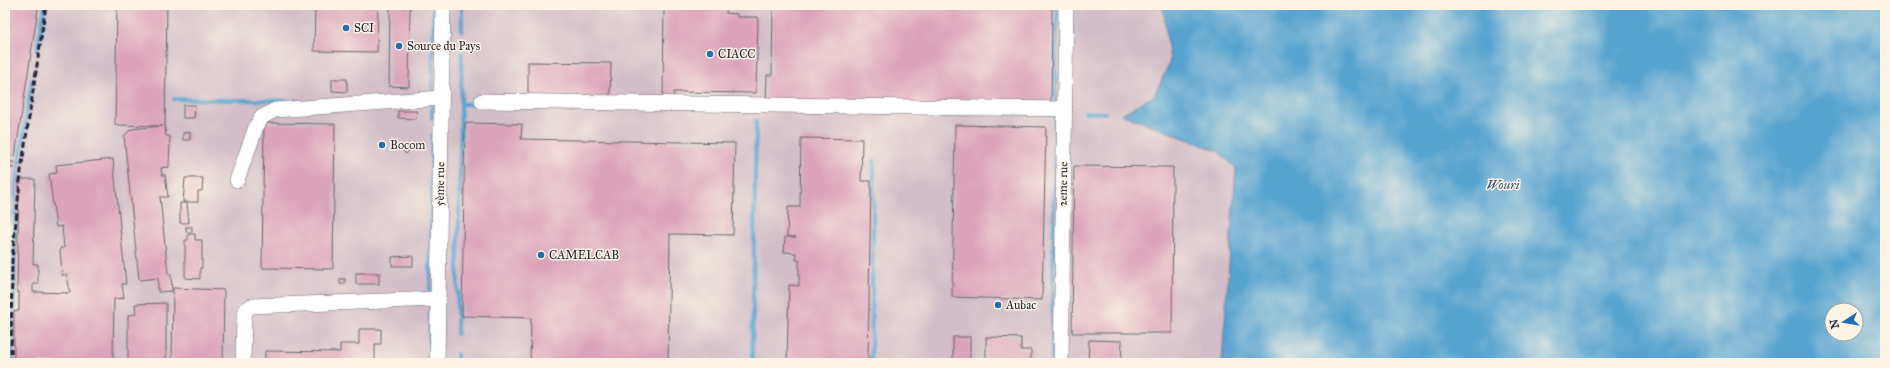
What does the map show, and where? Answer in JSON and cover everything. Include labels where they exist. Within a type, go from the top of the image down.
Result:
[{"type":"street","name":"5ème rue","points":[[437,363],[443,5]]},
{"type":"street","name":"2eme rue","points":[[1061,363],[1066,5]]},
{"type":"street","points":[[237,180],[256,127],[262,117],[275,110],[441,98]]},
{"type":"street","points":[[482,102],[1065,109]]},
{"type":"street","points":[[243,363],[244,316],[246,310],[251,306],[438,299]]},
{"type":"shaded area","points":[[5,5],[1163,5],[1170,62],[1154,96],[1121,114],[1218,151],[1236,168],[1222,363],[23,363],[26,226],[5,224]]},
{"type":"water","name":"Wouri","points":[[1163,5],[1885,5],[1885,363],[1222,363],[1236,168],[1218,151],[1121,114],[1154,96],[1170,62]]},
{"type":"building","points":[[5,5],[38,5],[15,156],[5,154],[5,16],[8,14],[5,12]]},
{"type":"building","points":[[117,5],[167,5],[165,126],[166,136],[170,136],[169,167],[161,168],[162,175],[165,175],[168,197],[160,197],[168,274],[171,274],[172,291],[158,292],[158,278],[139,279],[124,136],[131,129],[163,126],[115,125]]},
{"type":"building","name":"SCI","points":[[315,5],[378,5],[377,52],[314,51]]},
{"type":"building","name":"Source du Pays","points":[[390,5],[410,5],[409,87],[389,86]]},
{"type":"building","name":"CIACC","points":[[664,5],[727,5],[726,13],[737,14],[737,17],[758,17],[756,93],[674,92],[673,100],[663,99]]},
{"type":"building","points":[[773,5],[1052,5],[1051,107],[766,102],[767,75],[772,75]]},
{"type":"building","points":[[528,62],[611,63],[610,97],[528,96]]},
{"type":"building","points":[[332,79],[347,79],[347,92],[332,91]]},
{"type":"building","points":[[183,105],[195,105],[194,118],[183,118]]},
{"type":"building","points":[[398,111],[417,111],[416,119],[398,118]]},
{"type":"building","points":[[264,123],[335,124],[333,269],[262,268]]},
{"type":"building","name":"CAMELCAB","points":[[465,123],[522,124],[521,139],[735,143],[733,235],[670,234],[668,363],[530,363],[531,318],[462,316]]},
{"type":"building","points":[[955,125],[1046,127],[1042,300],[952,297]]},
{"type":"building","points":[[190,132],[190,140],[183,140],[183,133]]},
{"type":"building","points":[[801,138],[862,139],[861,181],[871,181],[868,361],[858,361],[858,363],[787,363],[789,285],[799,286],[799,260],[796,260],[796,253],[784,252],[785,237],[796,237],[787,236],[788,207],[800,207]]},
{"type":"building","points":[[406,148],[409,151],[406,154],[403,150]]},
{"type":"building","points":[[113,159],[126,284],[122,284],[124,298],[114,299],[113,363],[14,363],[14,311],[19,311],[19,292],[17,292],[19,179],[35,179],[33,264],[38,264],[38,284],[33,284],[33,292],[70,293],[67,275],[62,275],[60,248],[64,248],[62,226],[56,227],[49,174],[57,173],[56,165]]},
{"type":"building","points":[[8,162],[15,162],[14,168],[7,167]]},
{"type":"building","points":[[1074,166],[1173,167],[1172,333],[1072,333]]},
{"type":"building","points":[[185,178],[203,178],[202,191],[198,191],[198,202],[183,202]]},
{"type":"building","points":[[180,203],[187,203],[189,223],[180,223]]},
{"type":"building","points":[[186,227],[192,227],[192,232],[186,232]]},
{"type":"building","points":[[188,234],[195,234],[195,240],[202,240],[202,268],[200,268],[200,279],[185,278],[185,240],[188,240]]},
{"type":"building","points":[[413,256],[413,266],[392,266],[392,257]]},
{"type":"building","points":[[356,273],[379,273],[379,284],[356,284]]},
{"type":"building","points":[[340,279],[345,279],[345,284],[340,284]]},
{"type":"building","points":[[173,288],[224,290],[223,363],[172,363]]},
{"type":"building","points":[[166,303],[166,363],[128,363],[128,315],[136,314],[135,304]]},
{"type":"building","points":[[359,329],[381,329],[381,344],[375,344],[375,363],[265,363],[265,351],[340,352],[340,344],[359,344]]},
{"type":"building","points":[[953,337],[970,337],[970,363],[953,363]]},
{"type":"building","points":[[986,337],[1021,338],[1021,350],[1031,350],[1031,363],[986,363]]},
{"type":"building","points":[[1089,340],[1122,341],[1121,363],[1088,363]]},
{"type":"waterway","points":[[37,51],[45,5]]},
{"type":"waterway","points":[[432,95],[434,5]]},
{"type":"waterway","points":[[462,5],[462,31]]},
{"type":"waterway","points":[[1052,363],[1057,5]]},
{"type":"waterway","points":[[462,53],[461,104],[480,104]]},
{"type":"waterway","points":[[13,363],[16,186],[32,79]]},
{"type":"waterway","points":[[174,99],[297,101]]},
{"type":"waterway","points":[[432,102],[432,118]]},
{"type":"waterway","points":[[457,334],[461,104]]},
{"type":"waterway","points":[[1085,112],[1105,113]]},
{"type":"waterway","points":[[752,363],[756,121]]},
{"type":"waterway","points":[[430,291],[432,136]]},
{"type":"waterway","points":[[871,363],[874,160]]},
{"type":"waterway","points":[[430,310],[430,363]]},
{"type":"waterway","points":[[457,354],[457,363]]},
{"type":"railway","points":[[11,363],[12,261],[21,171],[46,5]]},
{"type":"place","name":"SCI","points":[[346,28]]},
{"type":"place","name":"Source du Pays","points":[[399,46]]},
{"type":"place","name":"CIACC","points":[[710,54]]},
{"type":"place","name":"Bocom","points":[[382,145]]},
{"type":"place","name":"CAMELCAB","points":[[541,255]]},
{"type":"place","name":"Aubac","points":[[998,305]]}]
